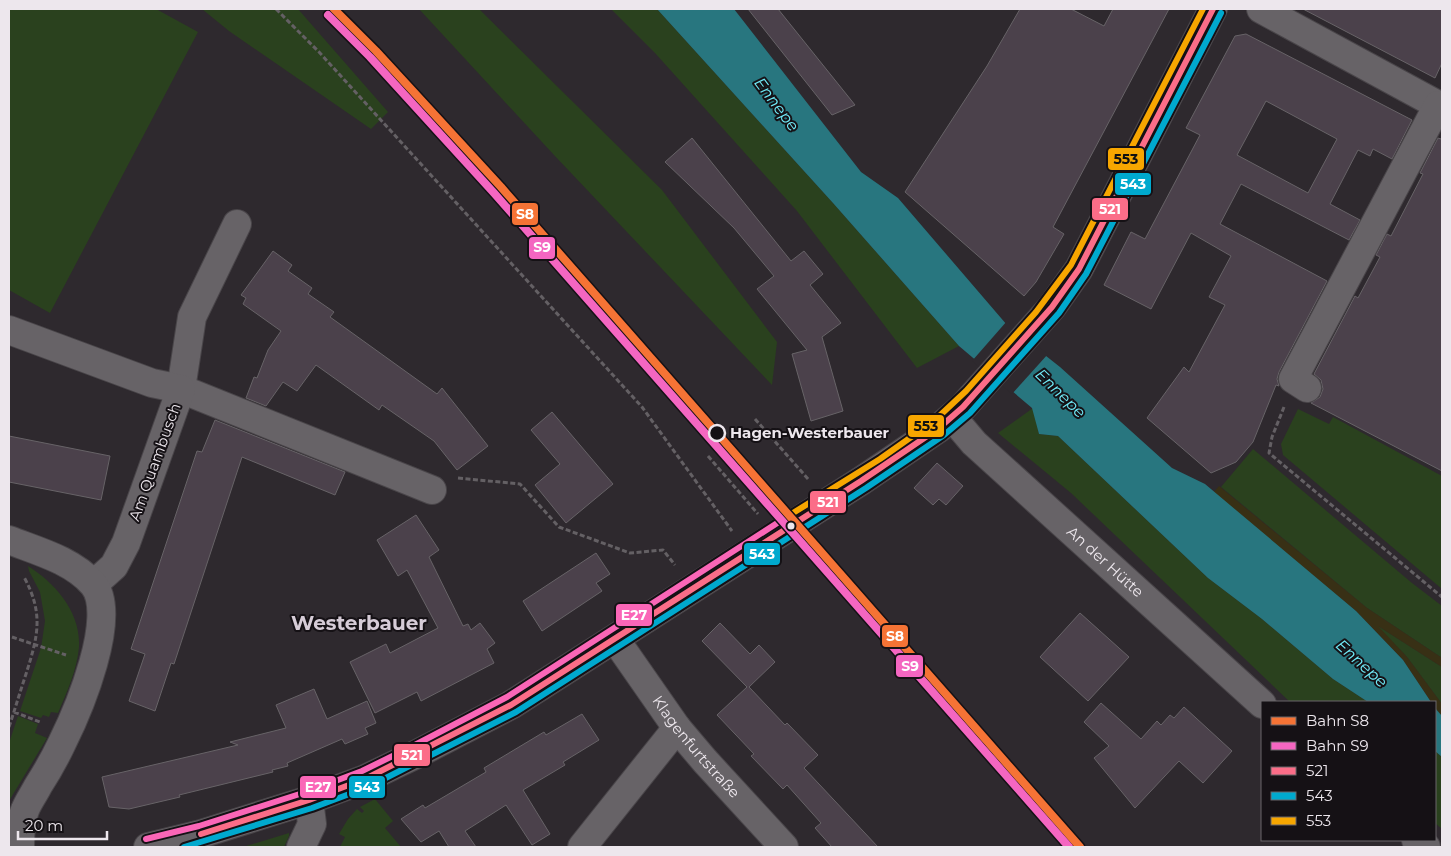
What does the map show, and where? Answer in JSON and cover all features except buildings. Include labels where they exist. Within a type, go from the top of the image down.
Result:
[{"type":"street","points":[[148,847],[202,841],[365,779],[416,755],[511,705],[861,481],[952,418],[1052,307],[1079,269],[1213,9]]},
{"type":"street","points":[[1261,9],[1434,102],[1385,220],[1300,383]]},
{"type":"street","points":[[238,224],[192,317],[181,389],[442,484]]},
{"type":"street","name":"Am Quambusch","points":[[9,330],[152,383],[181,389],[126,543],[114,566],[94,584]]},
{"type":"street","name":"An der Hütte","points":[[952,418],[974,443],[1261,703]]},
{"type":"street","points":[[9,540],[57,558],[74,568],[94,584],[100,598],[102,613],[94,664],[76,715],[48,771],[25,809],[21,825],[20,847]]},
{"type":"street","name":"Klagenfurtstraße","points":[[615,639],[677,728],[784,847]]},
{"type":"street","points":[[582,847],[677,728]]},
{"type":"street","points":[[301,847],[312,824],[309,800]]},
{"type":"path","points":[[276,9],[319,52],[642,407],[733,532]]},
{"type":"path","points":[[1300,383],[1289,397],[1272,437],[1269,453],[1442,597]]},
{"type":"path","points":[[755,419],[809,481]]},
{"type":"path","points":[[708,456],[756,512]]},
{"type":"path","points":[[442,484],[520,484],[559,527],[630,553],[663,550],[676,566]]},
{"type":"path","points":[[9,727],[35,645],[38,624],[31,590],[21,570]]},
{"type":"path","points":[[12,636],[71,657]]},
{"type":"path","points":[[14,712],[45,724]]},
{"type":"green space","points":[[9,9],[156,9],[198,32],[50,313],[9,290]]},
{"type":"green space","points":[[202,9],[298,9],[388,112],[371,129],[229,31]]},
{"type":"green space","points":[[419,9],[479,9],[662,190],[777,342],[772,385],[554,155]]},
{"type":"green space","points":[[611,9],[657,9],[833,203],[959,346],[917,368],[797,211],[655,53]]},
{"type":"green space","points":[[1033,408],[1039,434],[1058,436],[1208,578],[1262,619],[1333,679],[1366,701],[1289,701],[1071,493],[998,433]]},
{"type":"green space","points":[[1298,409],[1329,424],[1333,417],[1442,476],[1442,589],[1283,455],[1281,444]]},
{"type":"green space","points":[[1253,449],[1442,606],[1442,658],[1367,608],[1221,487]]},
{"type":"green space","points":[[28,566],[57,590],[71,610],[78,634],[79,647],[76,664],[58,713],[51,712],[49,717],[43,715],[41,718],[20,711],[41,648],[45,621],[40,592]]},
{"type":"green space","points":[[1375,624],[1442,667],[1442,704],[1407,657]]},
{"type":"green space","points":[[18,716],[38,724],[35,733],[47,738],[9,801],[9,743]]},
{"type":"green space","points":[[1436,752],[1442,757],[1442,829],[1436,824]]},
{"type":"green space","points":[[375,799],[393,821],[385,828],[401,847],[340,847],[345,837],[339,834],[348,819],[357,809],[362,813],[364,811],[360,807]]},
{"type":"green space","points":[[289,833],[284,847],[243,847]]},
{"type":"sand","points":[[1219,486],[1367,608],[1442,658],[1442,667],[1378,626],[1407,657],[1442,704],[1442,716],[1436,708],[1436,701],[1430,701],[1403,660],[1356,611],[1213,493]]},
{"type":"water","name":"Ennepe","points":[[657,9],[734,9],[861,172],[898,198],[1007,325],[1060,367],[1172,468],[1205,484],[1356,611],[1403,660],[1430,701],[1366,701],[1333,679],[1262,619],[1208,578],[1058,436],[1039,434],[1032,408],[959,346],[833,203]]},
{"type":"water","points":[[1436,709],[1442,716],[1442,757],[1436,752]]},
{"type":"pier","points":[[1007,321],[1048,354],[1012,394],[972,361]]},
{"type":"rail line","name":"S8","points":[[334,9],[376,51],[501,187],[1080,847]]},
{"type":"rail line","name":"S9","points":[[328,15],[370,57],[494,193],[1069,847]]},
{"type":"transit line","name":"553","points":[[785,518],[880,459],[934,421],[966,391],[1036,312],[1071,265],[1203,9]]},
{"type":"transit line","name":"521","points":[[201,834],[309,800],[365,779],[511,705],[861,481],[939,428],[963,407],[1052,307],[1079,269],[1213,9]]},
{"type":"transit line","name":"543","points":[[184,847],[312,808],[368,787],[516,712],[866,488],[944,435],[970,413],[1059,313],[1086,274],[1221,13]]},
{"type":"transit line","name":"E27","points":[[146,839],[199,826],[306,792],[362,771],[411,747],[507,697],[785,518]]},
{"type":"place","name":"Hagen-Westerbauer","points":[[717,433]]},
{"type":"district","name":"Westerbauer","points":[[359,623]]}]
